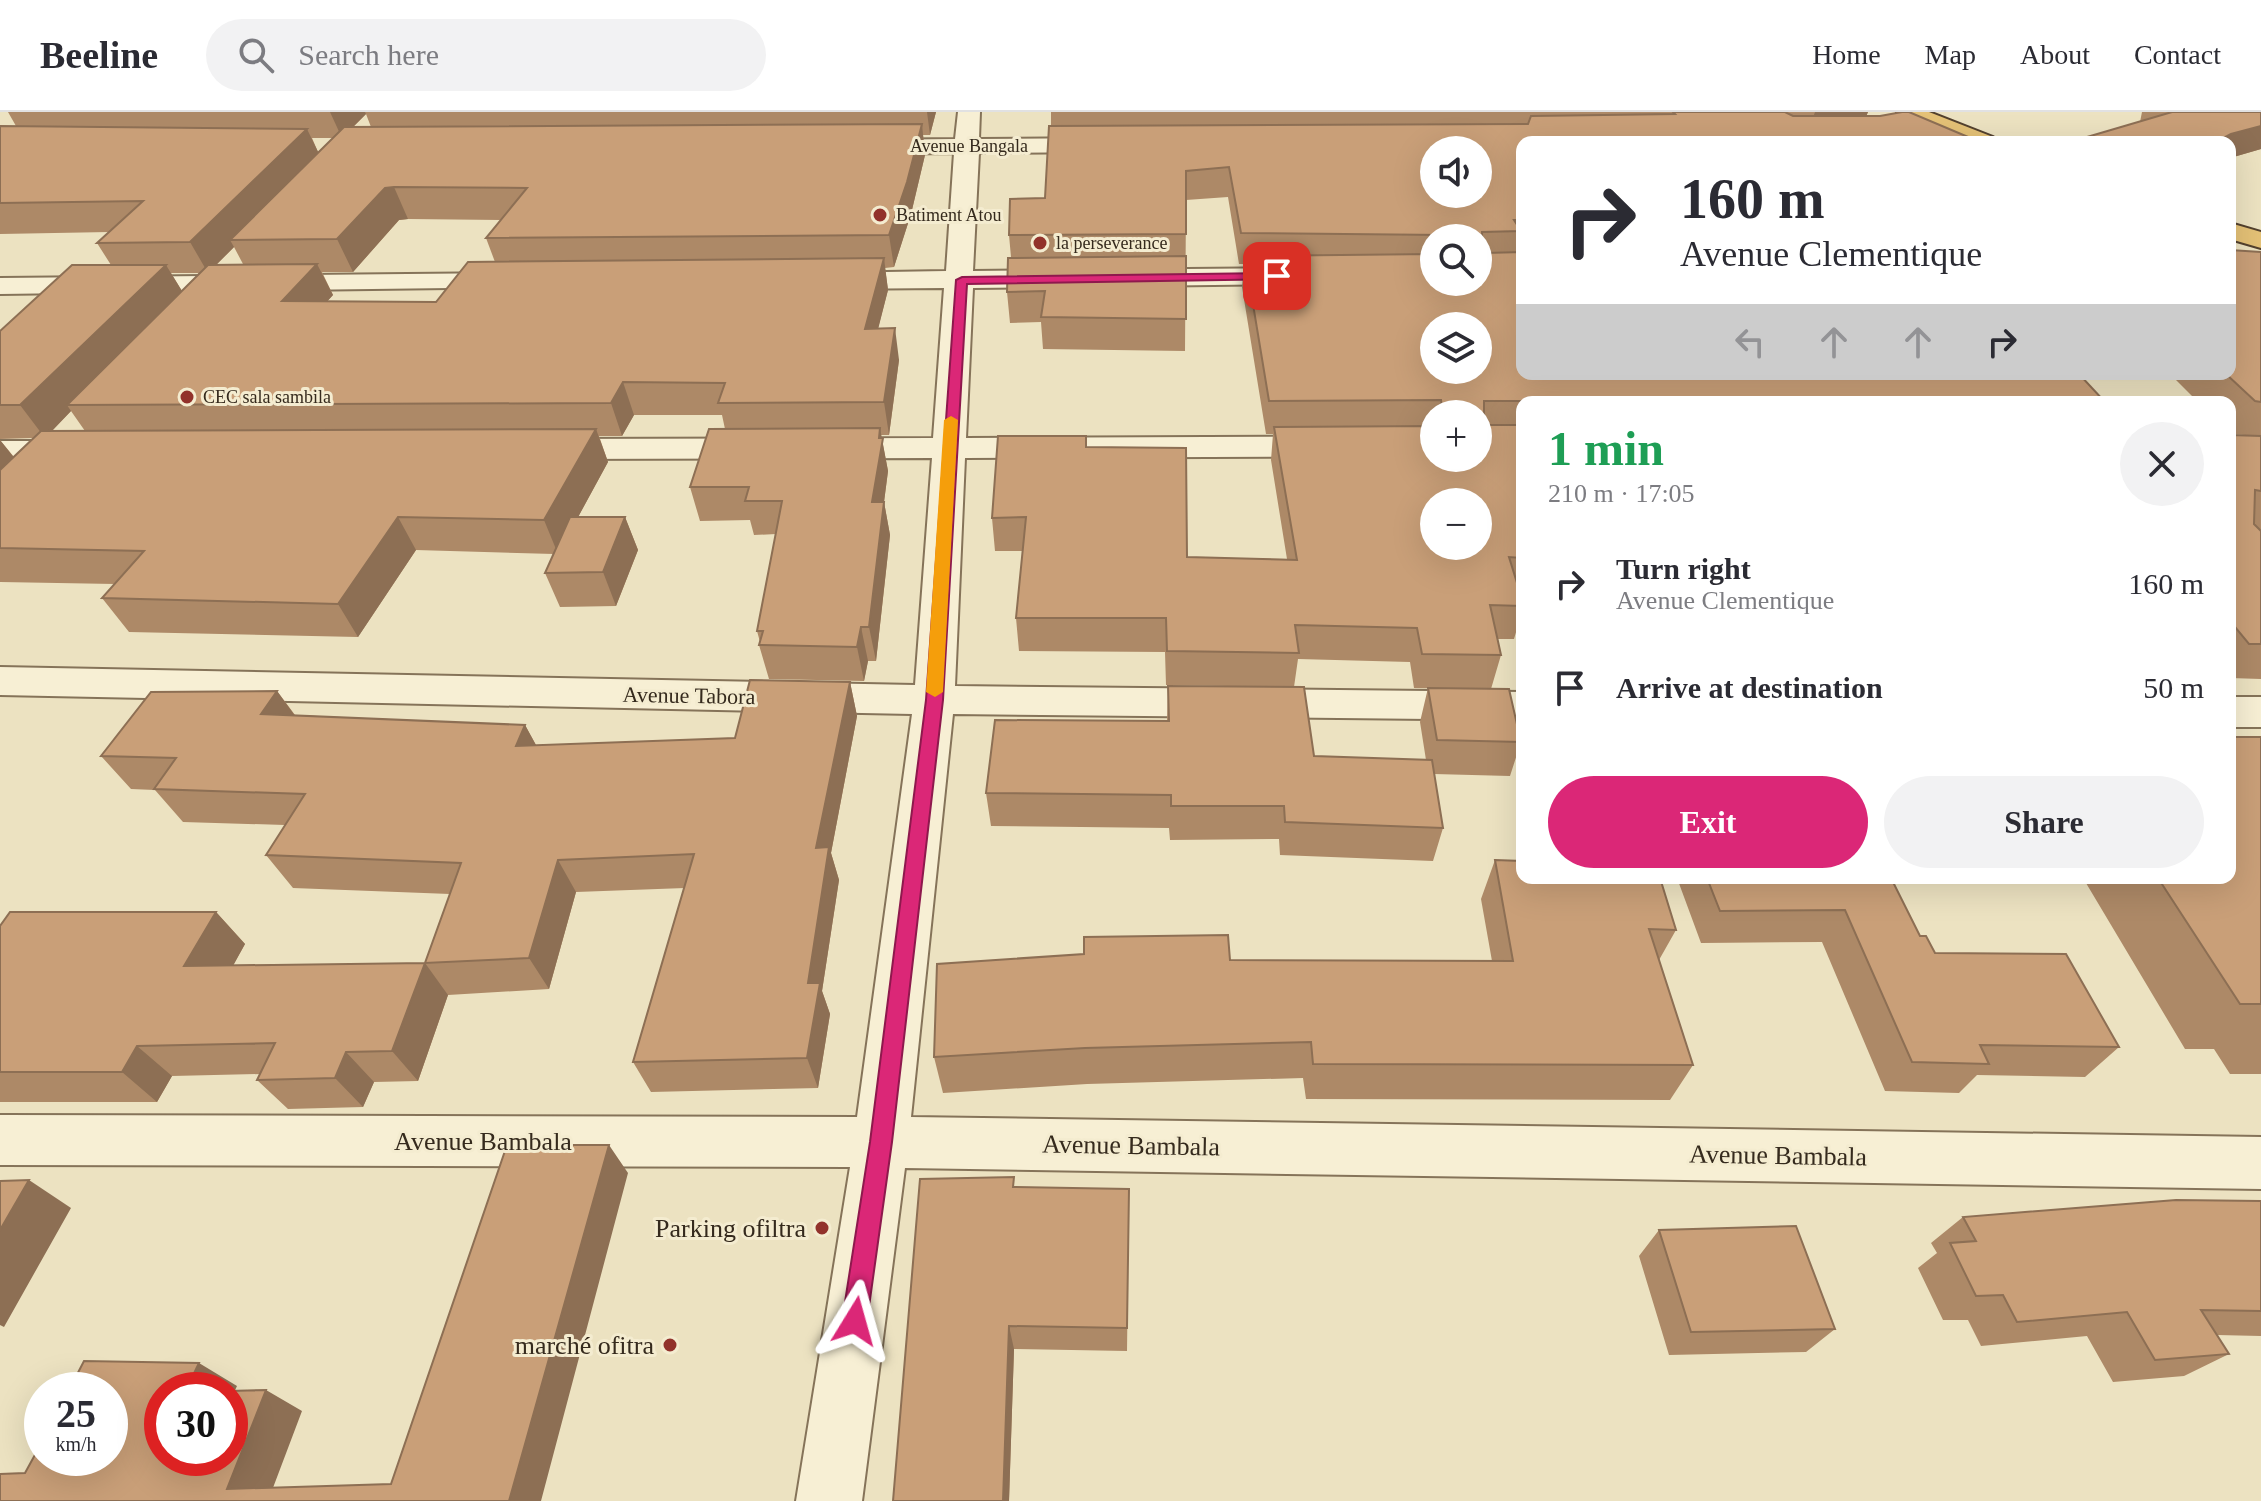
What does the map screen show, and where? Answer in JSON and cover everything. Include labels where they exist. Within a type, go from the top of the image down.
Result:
[{"type":"highway","points":[[1908,112],[1969,136]]},
{"type":"highway","points":[[2236,233],[2261,240]]},
{"type":"street","points":[[1893,132],[1932,122]]},
{"type":"street","points":[[829,1501],[881,1142],[934,700],[948,449],[962,280],[967,129]]},
{"type":"street","name":"Avenue Bangala","points":[[840,147],[967,129],[1137,145]]},
{"type":"street","points":[[188,316],[243,260]]},
{"type":"street","points":[[804,281],[1324,275]]},
{"type":"street","points":[[0,286],[536,281]]},
{"type":"street","points":[[0,451],[66,439],[119,450]]},
{"type":"street","points":[[22,484],[66,439]]},
{"type":"street","points":[[518,450],[1420,446]]},
{"type":"street","name":"Avenue Tabora","points":[[0,681],[934,700],[1516,706]]},
{"type":"street","points":[[2236,712],[2261,712]]},
{"type":"street","name":"Avenue Bambala","points":[[0,1140],[881,1142],[2261,1163]]},
{"type":"building","points":[[1785,112],[1793,116],[1880,116],[1909,112],[1966,136],[1516,136],[1516,231],[1492,232],[1492,224],[1420,224],[1420,235],[1241,233],[1229,167],[1186,171],[1186,234],[1009,235],[1010,199],[1045,198],[1049,126],[1528,124],[1531,116]]},
{"type":"building","points":[[2172,112],[2261,112],[2261,126],[2227,136],[2090,136]]},
{"type":"building","points":[[922,124],[889,235],[486,238],[527,188],[394,187],[385,188],[337,239],[230,240],[344,127]]},
{"type":"building","points":[[0,126],[307,129],[190,242],[97,243],[143,201],[0,203]]},
{"type":"building","points":[[2236,250],[2261,252],[2261,402],[2255,401],[2232,380],[2236,380]]},
{"type":"building","points":[[1516,252],[1516,380],[2085,380],[2099,396],[1516,396],[1516,401],[1269,401],[1245,256],[1420,254],[1420,296],[1492,296],[1492,253]]},
{"type":"building","points":[[1186,256],[1186,319],[1041,317],[1045,291],[1007,292],[1008,258]]},
{"type":"building","points":[[884,258],[865,329],[895,328],[884,402],[718,403],[725,383],[623,382],[611,403],[67,405],[208,265],[317,264],[282,301],[436,302],[468,262]]},
{"type":"building","points":[[72,265],[166,265],[20,405],[0,405],[0,331]]},
{"type":"building","points":[[1492,425],[1516,425],[1516,558],[1509,557],[1516,580],[1516,606],[1490,605],[1501,655],[1422,654],[1417,628],[1295,625],[1299,653],[1167,651],[1166,618],[1016,618],[1026,517],[992,518],[998,436],[1086,436],[1086,447],[1186,448],[1187,557],[1297,560],[1274,427],[1420,426],[1420,472],[1492,472]]},
{"type":"building","points":[[880,428],[879,438],[883,438],[872,502],[884,502],[869,627],[861,627],[857,647],[759,645],[763,631],[757,631],[782,501],[745,501],[749,487],[690,487],[709,429]]},
{"type":"building","points":[[596,429],[544,520],[398,517],[338,604],[102,598],[144,551],[0,548],[0,470],[41,431]]},
{"type":"building","points":[[2236,435],[2261,436],[2261,491],[2255,490],[2254,524],[2261,531],[2261,644],[2249,644],[2236,628]]},
{"type":"building","points":[[570,517],[625,517],[603,572],[545,573]]},
{"type":"building","points":[[750,680],[850,682],[816,848],[829,847],[808,983],[820,983],[807,1058],[633,1062],[694,854],[558,860],[529,958],[425,963],[461,863],[266,855],[305,794],[154,789],[176,758],[101,756],[151,692],[277,691],[261,714],[525,725],[516,746],[735,738]]},
{"type":"building","points":[[1168,686],[1304,687],[1314,756],[1432,760],[1443,828],[1285,822],[1284,806],[1171,806],[1171,795],[986,793],[995,720],[1169,721]]},
{"type":"building","points":[[1428,688],[1509,689],[1516,720],[1516,742],[1437,740]]},
{"type":"building","points":[[2236,737],[2261,737],[2261,1004],[2240,1004],[2162,884],[2236,884]]},
{"type":"building","points":[[1495,860],[1516,861],[1516,884],[1662,884],[1676,930],[1649,929],[1693,1065],[1313,1064],[1311,1042],[1085,1048],[934,1057],[937,964],[1084,954],[1084,937],[1228,935],[1230,960],[1513,961]]},
{"type":"building","points":[[1709,884],[1894,884],[1920,936],[1926,936],[1935,953],[2066,954],[2119,1047],[1980,1045],[1989,1064],[1912,1062],[1845,910],[1720,911]]},
{"type":"building","points":[[10,912],[216,912],[184,966],[425,963],[392,1051],[346,1052],[335,1078],[257,1080],[275,1043],[137,1046],[122,1072],[0,1072],[0,926]]},
{"type":"building","points":[[507,1145],[609,1145],[509,1501],[0,1501],[0,1474],[128,1476],[128,1372],[78,1372],[84,1361],[199,1363],[195,1372],[144,1372],[144,1476],[232,1476],[227,1489],[391,1484]]},
{"type":"building","points":[[1014,1177],[1013,1187],[1129,1189],[1127,1328],[1009,1326],[1003,1501],[893,1501],[920,1179]]},
{"type":"building","points":[[29,1180],[0,1230],[0,1181]]},
{"type":"building","points":[[2176,1200],[2261,1201],[2261,1311],[2201,1310],[2229,1354],[2155,1360],[2127,1312],[2017,1322],[2003,1295],[1976,1296],[1950,1243],[1976,1241],[1963,1217]]},
{"type":"building","points":[[1796,1226],[1835,1329],[1691,1332],[1659,1230]]},
{"type":"building","points":[[248,1390],[266,1390],[248,1436]]},
{"type":"slow traffic","points":[[935,692],[951,420]]},
{"type":"place","name":"Batiment Atou","points":[[880,215]]},
{"type":"place","name":"la perseverance","points":[[1040,243]]},
{"type":"place","name":"CEC sala sambila","points":[[187,397]]},
{"type":"place","name":"Parking ofiltra","points":[[822,1228]]},
{"type":"place","name":"marché ofitra","points":[[670,1345]]},
{"type":"route","points":[[855,1321],[881,1142],[934,700],[948,449],[962,280],[1277,276]]}]
